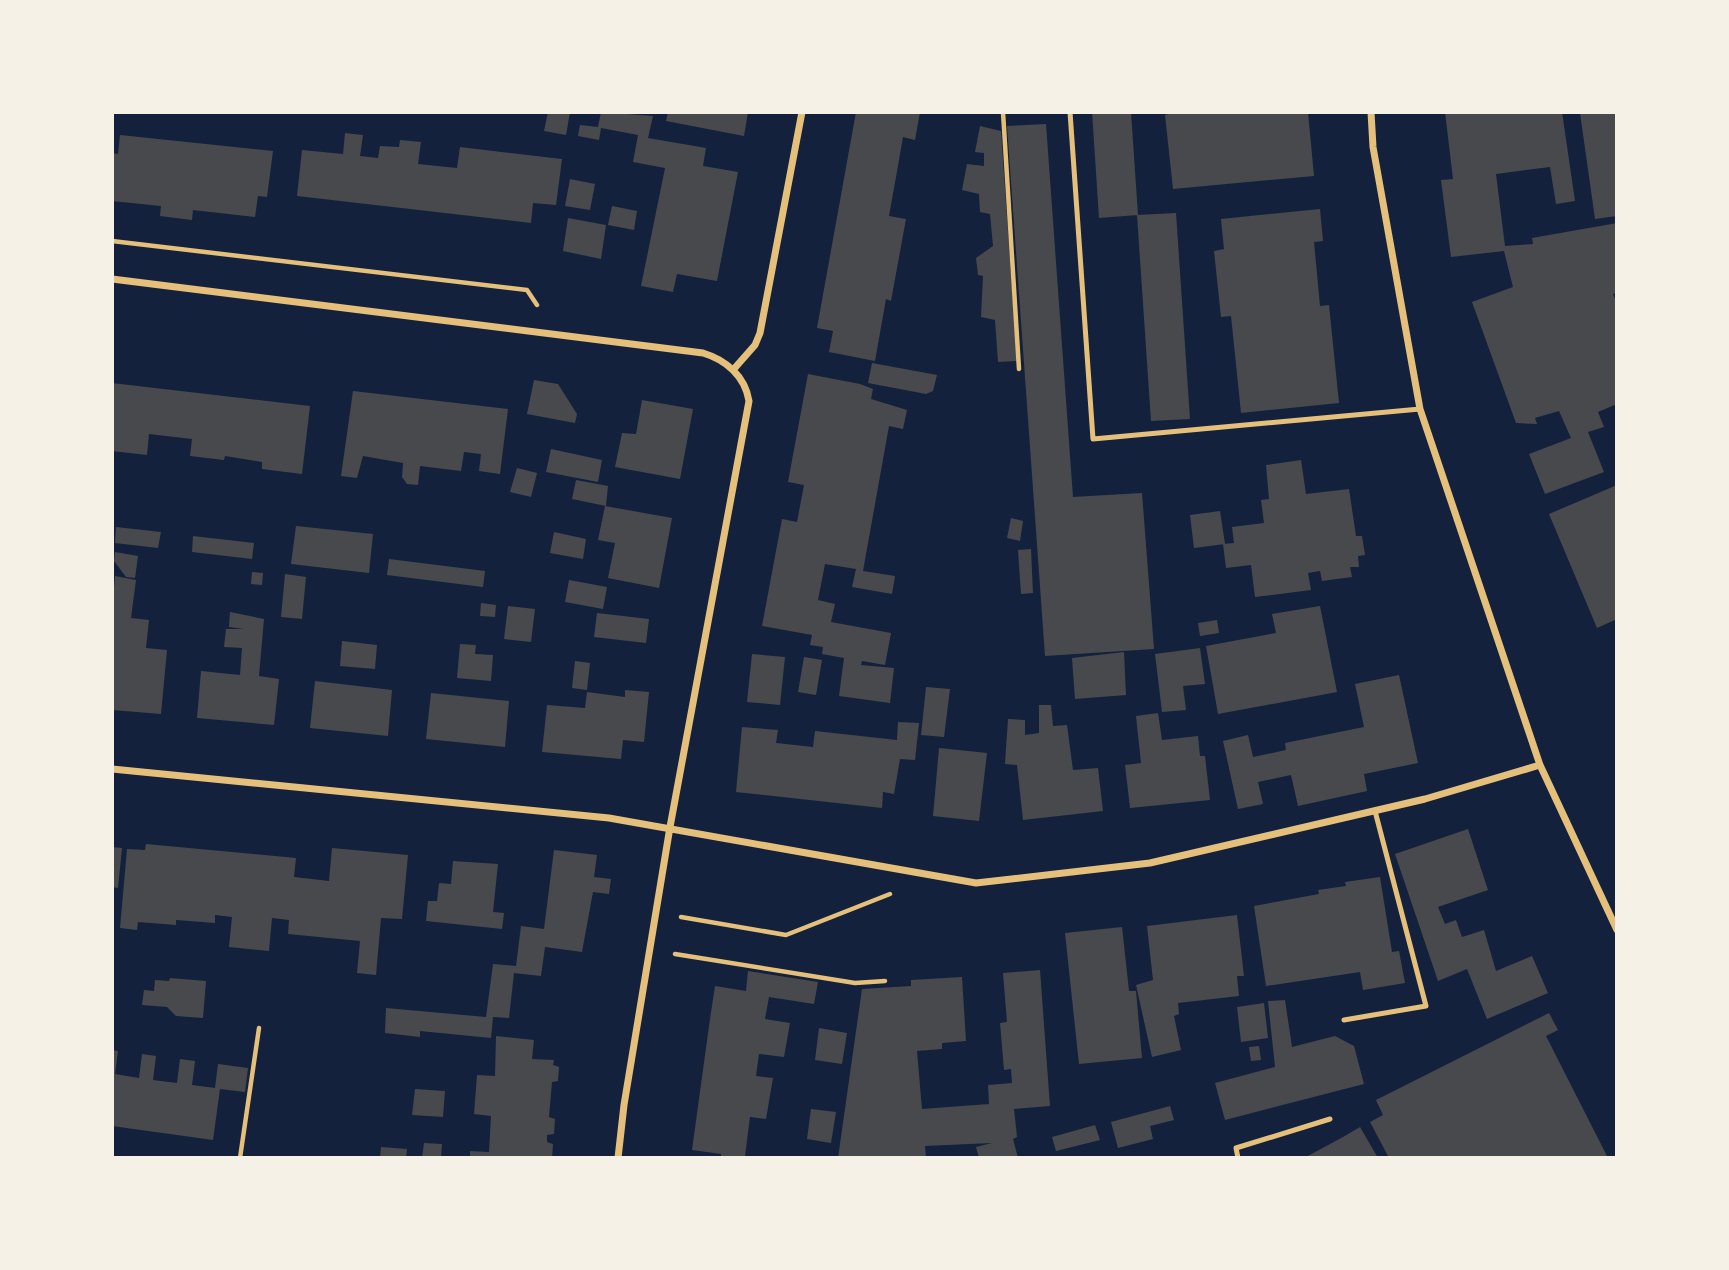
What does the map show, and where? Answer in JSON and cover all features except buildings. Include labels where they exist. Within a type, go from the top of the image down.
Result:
[{"type":"street","points":[[733,370],[755,345],[760,333],[802,112]]},
{"type":"street","points":[[1371,112],[1373,147],[1420,409],[1540,765],[1617,930]]},
{"type":"street","points":[[112,279],[703,353],[720,358],[742,380],[749,401],[670,827],[624,1105],[618,1158]]},
{"type":"street","points":[[112,769],[609,818],[976,883],[1150,863],[1375,811],[1540,765]]},
{"type":"lane","points":[[1070,112],[1093,439],[1420,409]]},
{"type":"lane","points":[[1344,1020],[1426,1006],[1375,811]]},
{"type":"lane","points":[[1238,1158],[1237,1147],[1330,1119]]},
{"type":"path","points":[[1003,112],[1019,369]]},
{"type":"path","points":[[112,240],[527,290],[555,333]]},
{"type":"path","points":[[656,913],[786,935],[892,894]]},
{"type":"path","points":[[650,950],[855,982],[885,981]]},
{"type":"path","points":[[240,1158],[260,1028]]}]
